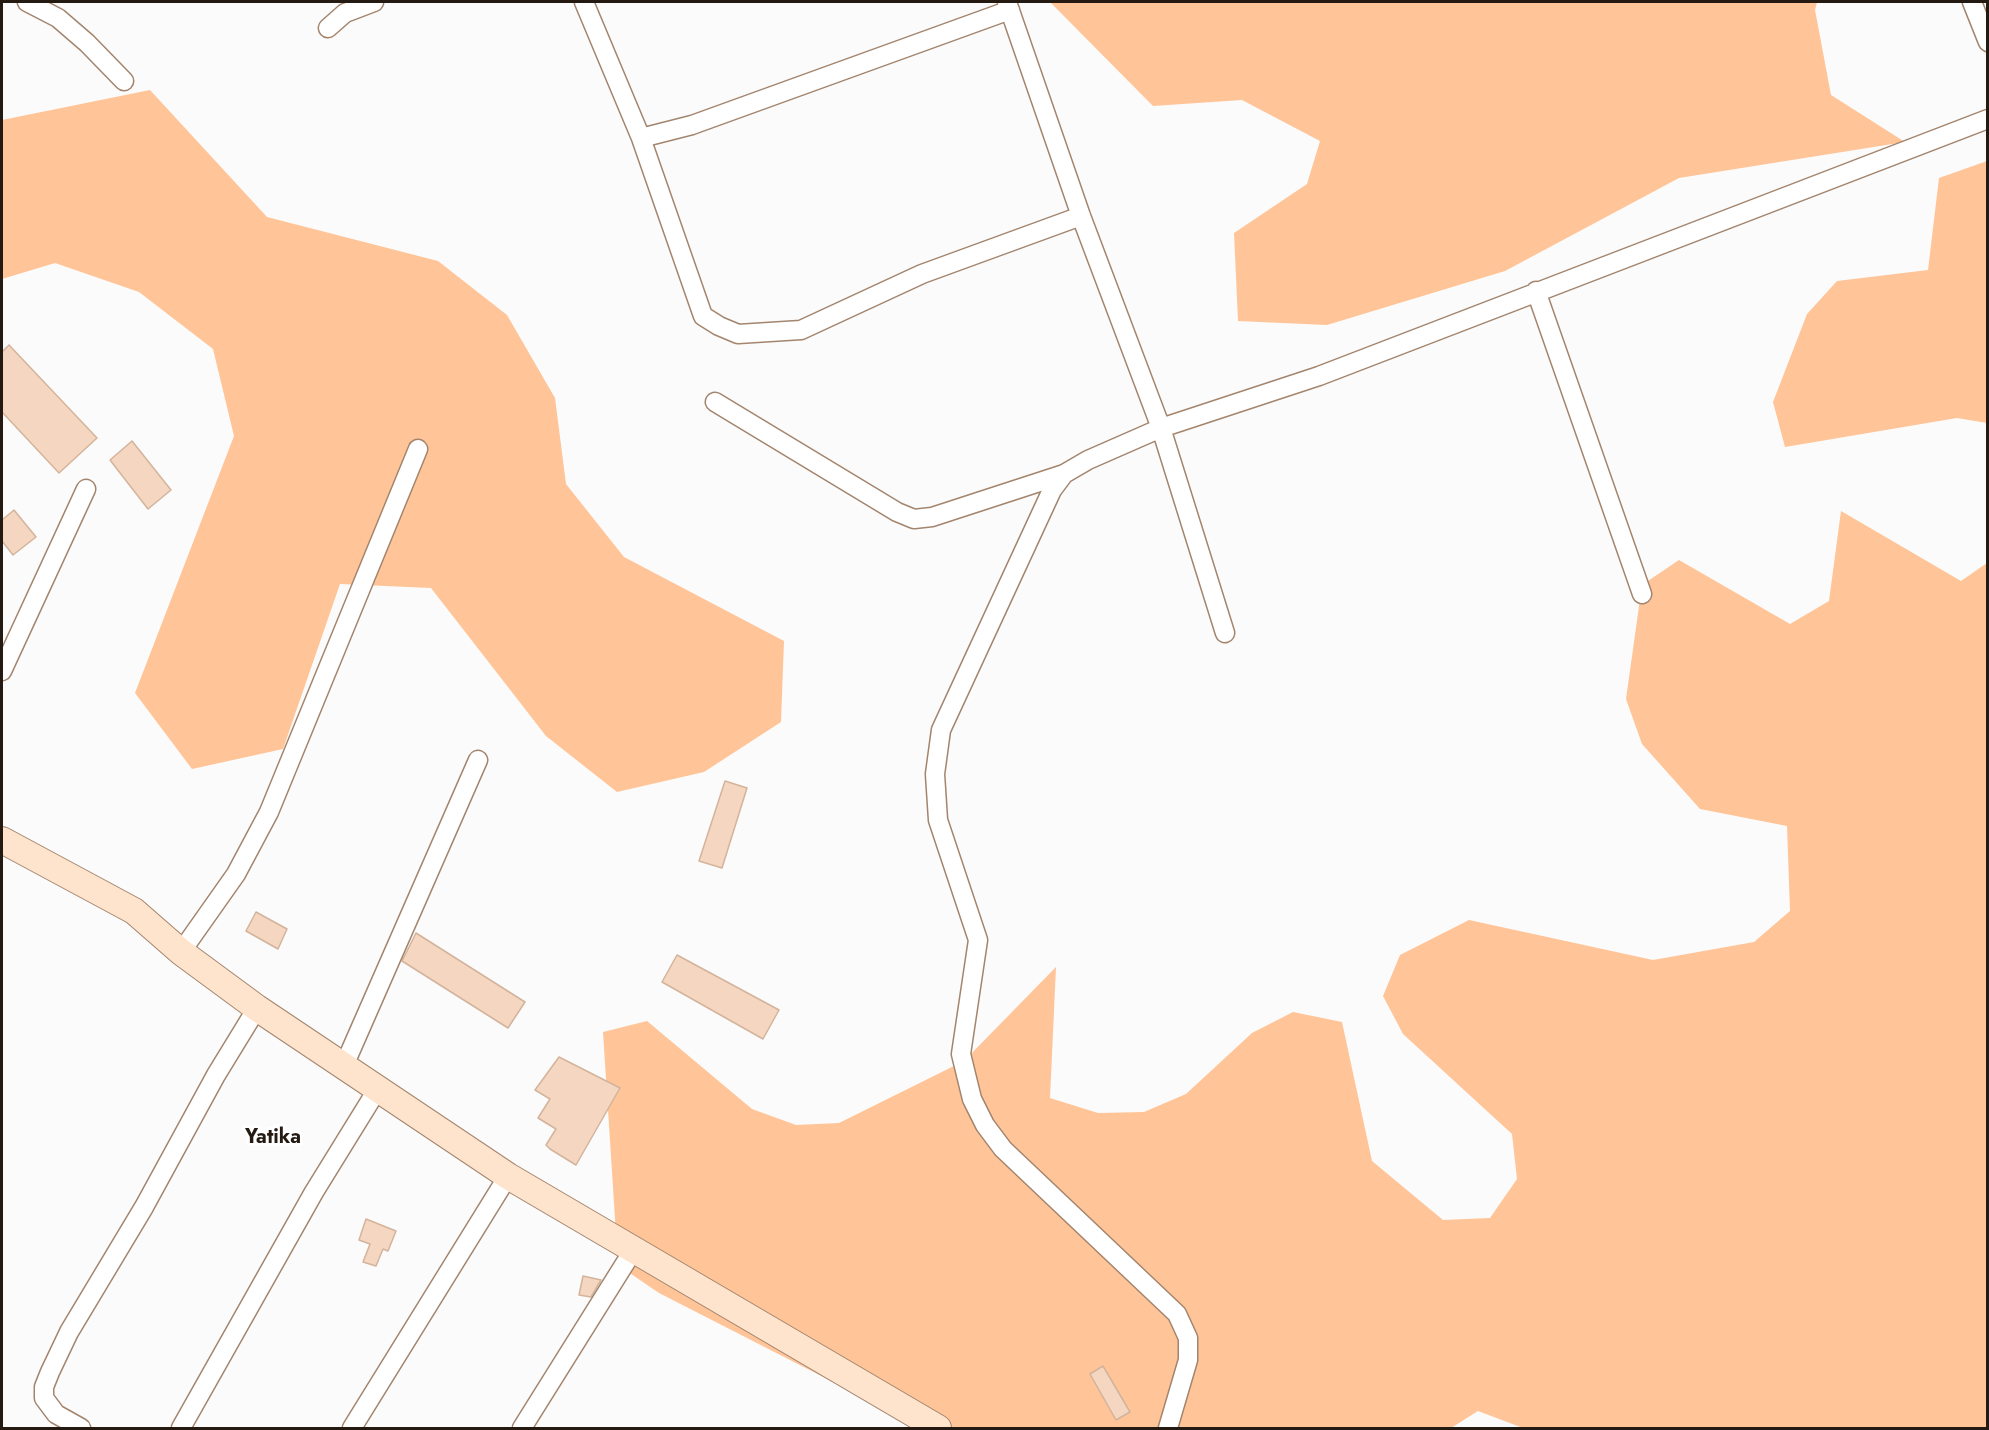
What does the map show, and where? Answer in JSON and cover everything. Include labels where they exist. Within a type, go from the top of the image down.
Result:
[{"type":"main road","points":[[2,840],[134,911],[181,952],[257,1008],[343,1068],[508,1176],[938,1428]]},
{"type":"street","points":[[27,2],[66,24],[124,81]]},
{"type":"street","points":[[328,28],[345,13],[374,2]]},
{"type":"street","points":[[584,2],[641,138],[703,316],[738,334],[801,330],[922,274],[1081,216]]},
{"type":"street","points":[[1972,2],[1988,42]]},
{"type":"street","points":[[641,138],[692,125],[1009,6],[1081,216],[1161,428],[1225,633]]},
{"type":"street","points":[[715,402],[897,512],[914,519],[933,517],[1064,474],[1088,460],[1161,428],[1319,376],[1988,119]]},
{"type":"street","points":[[1536,291],[1642,594]]},
{"type":"street","points":[[181,952],[236,874],[269,812],[418,449]]},
{"type":"street","points":[[1064,474],[1052,490],[941,730],[935,774],[938,820],[978,940],[961,1054],[972,1099],[985,1125],[1002,1149],[1178,1314],[1188,1338],[1188,1360],[1168,1428]]},
{"type":"street","points":[[2,671],[86,489]]},
{"type":"street","points":[[343,1068],[478,760]]},
{"type":"street","points":[[81,1428],[56,1414],[44,1398],[44,1387],[50,1372],[69,1332],[144,1207],[216,1075],[257,1008]]},
{"type":"street","points":[[182,1428],[314,1192],[377,1090]]},
{"type":"street","points":[[352,1428],[508,1176]]},
{"type":"street","points":[[522,1428],[634,1249]]},
{"type":"shaded area","points":[[1050,2],[1817,2],[1815,10],[1831,95],[1905,142],[1679,178],[1505,271],[1327,325],[1238,321],[1234,233],[1307,184],[1320,141],[1242,100],[1153,106]]},
{"type":"shaded area","points":[[150,90],[267,217],[438,261],[507,315],[555,398],[566,484],[624,557],[784,641],[781,722],[704,772],[617,792],[546,736],[431,588],[340,584],[283,749],[192,769],[135,693],[234,436],[213,349],[139,292],[55,263],[2,279],[2,120]]},
{"type":"shaded area","points":[[1987,161],[1987,423],[1957,418],[1785,447],[1773,402],[1807,314],[1837,281],[1928,270],[1939,178]]},
{"type":"shaded area","points":[[1841,511],[1961,581],[1987,563],[1987,1428],[1523,1428],[1478,1411],[1451,1428],[923,1428],[659,1293],[618,1265],[603,1032],[647,1021],[752,1109],[796,1125],[839,1123],[964,1061],[1056,967],[1050,1098],[1098,1113],[1144,1112],[1186,1094],[1252,1033],[1293,1012],[1342,1022],[1372,1161],[1443,1220],[1490,1218],[1517,1179],[1512,1134],[1403,1034],[1383,996],[1400,955],[1469,920],[1653,960],[1754,942],[1790,911],[1787,826],[1700,809],[1642,744],[1626,699],[1642,585],[1679,560],[1790,624],[1829,601]]},
{"type":"building","points":[[9,345],[97,438],[59,473],[2,412],[2,352]]},
{"type":"building","points":[[132,441],[171,490],[148,509],[110,460]]},
{"type":"building","points":[[14,510],[36,537],[13,555],[2,541],[2,520]]},
{"type":"building","points":[[725,781],[747,788],[722,868],[699,861]]},
{"type":"building","points":[[256,912],[287,929],[278,949],[246,931]]},
{"type":"building","points":[[416,933],[525,1002],[508,1028],[402,961]]},
{"type":"building","points":[[677,955],[779,1010],[763,1039],[662,982]]},
{"type":"building","points":[[559,1057],[620,1088],[576,1165],[546,1145],[556,1129],[538,1118],[550,1099],[535,1090]]},
{"type":"building","points":[[366,1219],[396,1231],[388,1251],[383,1249],[376,1266],[363,1262],[370,1244],[359,1240]]},
{"type":"building","points":[[583,1276],[601,1280],[591,1297],[579,1295]]},
{"type":"building","points":[[1103,1366],[1130,1412],[1116,1420],[1090,1374]]},
{"type":"district","name":"Yatika","points":[[273,1138]]}]
